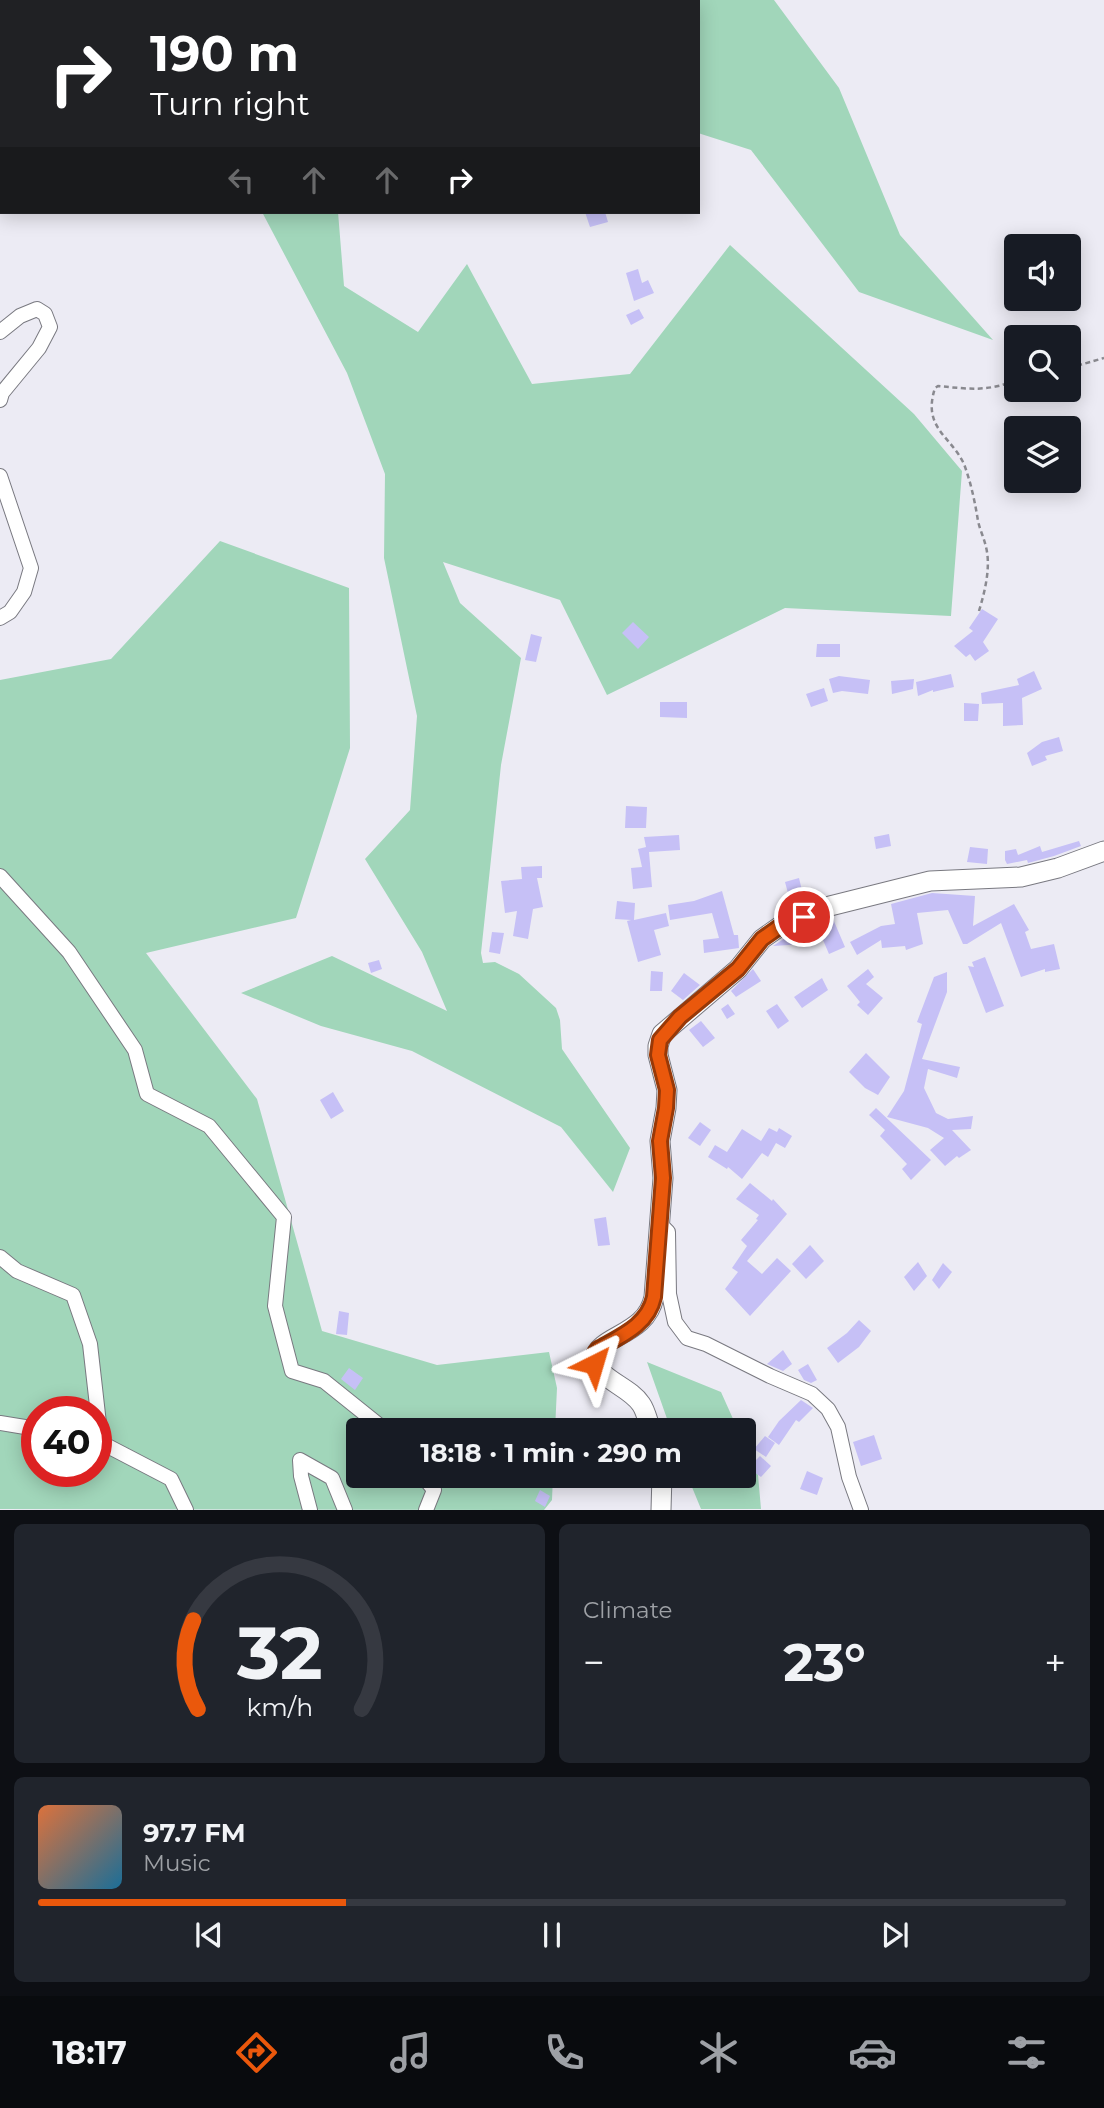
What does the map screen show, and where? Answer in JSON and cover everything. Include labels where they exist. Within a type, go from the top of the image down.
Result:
[{"type":"street","points":[[0,332],[20,316],[37,309],[45,314],[50,327],[39,348],[2,393],[0,400]]},
{"type":"street","points":[[0,476],[31,568],[24,592],[10,612],[0,618]]},
{"type":"street","points":[[647,1418],[642,1405],[629,1390],[599,1370],[594,1359],[598,1349],[634,1328],[652,1308],[663,1178],[660,1141],[667,1090],[658,1055],[660,1040],[680,1017],[738,969],[762,939],[779,927],[830,906],[930,881],[1021,877],[1058,868],[1104,851]]},
{"type":"street","points":[[0,876],[69,952],[135,1050],[147,1094],[209,1126],[284,1217],[275,1306],[292,1371],[324,1381],[370,1418]]},
{"type":"street","points":[[660,1224],[668,1232],[669,1294],[675,1322],[687,1338],[716,1348],[812,1394],[828,1409],[838,1427],[849,1477],[861,1510]]},
{"type":"street","points":[[0,1258],[16,1270],[72,1295],[90,1344],[95,1396]]},
{"type":"street","points":[[0,1423],[21,1426]]},
{"type":"street","points":[[112,1448],[171,1479],[186,1510]]},
{"type":"street","points":[[310,1510],[301,1476],[300,1460],[332,1478],[345,1510]]},
{"type":"street","points":[[426,1510],[432,1488]]},
{"type":"street","points":[[661,1510],[662,1488]]},
{"type":"path","points":[[1081,365],[1104,358]]},
{"type":"path","points":[[979,611],[985,589],[987,550],[978,522],[976,500],[962,460],[939,432],[932,397],[935,388],[939,386],[965,391],[1004,385]]},
{"type":"green space","points":[[700,0],[774,0],[839,88],[900,235],[993,340],[859,292],[751,150],[700,134]]},
{"type":"green space","points":[[263,214],[338,214],[344,286],[418,332],[467,264],[532,384],[630,374],[730,245],[914,414],[962,471],[951,616],[785,608],[607,695],[560,600],[443,562],[460,603],[521,658],[501,765],[481,953],[483,963],[495,962],[519,974],[556,1008],[560,1020],[562,1049],[630,1148],[613,1192],[561,1127],[412,1051],[321,1026],[241,993],[332,956],[447,1011],[422,952],[365,859],[410,810],[417,716],[384,558],[385,474],[347,373]]},
{"type":"green space","points":[[220,541],[349,588],[350,748],[296,918],[146,953],[257,1099],[322,1331],[437,1365],[549,1352],[557,1388],[556,1418],[346,1418],[346,1488],[552,1488],[552,1500],[544,1510],[0,1509],[0,680],[111,659]]},
{"type":"green space","points":[[647,1362],[721,1392],[733,1418],[667,1418]]},
{"type":"green space","points":[[756,1471],[761,1509],[701,1509],[692,1488],[756,1488]]},
{"type":"building","points":[[586,214],[606,214],[608,222],[590,227]]},
{"type":"building","points":[[638,269],[642,283],[648,280],[654,293],[634,301],[626,273]]},
{"type":"building","points":[[639,309],[644,318],[631,325],[626,315]]},
{"type":"building","points":[[982,609],[998,619],[983,642],[989,651],[975,661],[970,654],[966,657],[954,646],[973,631],[969,628]]},
{"type":"building","points":[[633,622],[649,637],[638,649],[622,633]]},
{"type":"building","points":[[531,634],[542,637],[536,662],[525,660]]},
{"type":"building","points":[[817,644],[840,644],[840,657],[816,657]]},
{"type":"building","points":[[1034,671],[1042,689],[1022,698],[1023,725],[1003,726],[1003,703],[982,704],[981,693],[1019,685],[1017,679]]},
{"type":"building","points":[[951,674],[954,687],[933,690],[918,696],[916,682]]},
{"type":"building","points":[[839,676],[870,680],[868,694],[842,691],[833,693],[829,679]]},
{"type":"building","points":[[914,679],[913,689],[892,694],[891,681]]},
{"type":"building","points":[[824,688],[828,701],[811,707],[806,694]]},
{"type":"building","points":[[660,702],[687,702],[687,718],[660,717]]},
{"type":"building","points":[[964,703],[979,704],[978,721],[964,721]]},
{"type":"building","points":[[1059,737],[1063,751],[1045,756],[1047,760],[1032,766],[1027,753],[1042,742]]},
{"type":"building","points":[[626,806],[647,807],[646,828],[625,828]]},
{"type":"building","points":[[889,834],[891,846],[876,849],[874,837]]},
{"type":"building","points":[[679,835],[680,850],[649,852],[652,887],[633,889],[631,868],[642,867],[638,849],[646,847],[644,837]]},
{"type":"building","points":[[1079,841],[1081,846],[1028,863],[1027,860],[1007,864],[1005,860],[1005,851],[1016,849],[1018,855],[1040,846],[1042,852]]},
{"type":"building","points":[[970,847],[988,849],[987,864],[967,862]]},
{"type":"building","points":[[542,866],[542,878],[537,878],[543,907],[533,909],[528,939],[513,936],[517,911],[505,913],[501,881],[522,879],[521,867]]},
{"type":"building","points":[[799,878],[805,903],[792,908],[785,882]]},
{"type":"building","points":[[722,891],[734,935],[738,935],[739,948],[704,953],[703,940],[719,938],[712,913],[670,920],[668,905],[694,901]]},
{"type":"building","points":[[932,893],[975,896],[973,926],[1014,904],[1029,930],[1025,932],[1031,949],[1054,944],[1060,969],[1045,972],[1045,969],[1021,977],[1001,923],[963,944],[948,910],[917,913],[923,944],[906,950],[905,946],[882,948],[881,940],[857,955],[850,942],[881,926],[895,924],[891,904]]},
{"type":"building","points":[[617,901],[635,903],[634,920],[666,913],[669,926],[654,930],[661,955],[638,962],[627,921],[631,920],[615,919]]},
{"type":"building","points":[[833,919],[845,947],[829,954],[817,926]]},
{"type":"building","points":[[492,932],[504,933],[500,954],[489,952]]},
{"type":"building","points":[[798,932],[804,944],[773,946],[785,938]]},
{"type":"building","points":[[985,957],[1004,1006],[986,1013],[968,966],[974,967],[972,962]]},
{"type":"building","points":[[379,960],[382,969],[371,973],[368,963]]},
{"type":"building","points":[[753,969],[761,981],[736,997],[731,991]]},
{"type":"building","points":[[868,969],[874,977],[866,984],[883,998],[868,1015],[857,1005],[860,1002],[847,986]]},
{"type":"building","points":[[651,971],[663,972],[662,991],[650,991]]},
{"type":"building","points":[[947,972],[947,992],[922,1059],[960,1067],[957,1078],[928,1069],[924,1088],[936,1113],[948,1119],[973,1116],[971,1129],[952,1130],[971,1150],[959,1158],[957,1156],[945,1166],[930,1150],[944,1138],[928,1128],[887,1117],[904,1091],[922,1024],[917,1022],[934,977]]},
{"type":"building","points":[[684,973],[700,985],[683,1000],[671,991]]},
{"type":"building","points":[[822,978],[828,990],[802,1008],[794,997]]},
{"type":"building","points":[[728,1004],[735,1014],[727,1019],[721,1009]]},
{"type":"building","points":[[777,1004],[789,1021],[778,1029],[766,1011]]},
{"type":"building","points":[[701,1021],[715,1038],[703,1047],[689,1030]]},
{"type":"building","points":[[866,1053],[890,1077],[878,1095],[865,1088],[849,1072]]},
{"type":"building","points":[[333,1092],[344,1111],[331,1119],[320,1100]]},
{"type":"building","points":[[876,1108],[931,1160],[911,1180],[902,1169],[907,1164],[880,1136],[885,1130],[869,1115]]},
{"type":"building","points":[[700,1122],[711,1130],[700,1146],[688,1138]]},
{"type":"building","points":[[769,1128],[777,1132],[779,1128],[792,1136],[785,1148],[776,1143],[768,1157],[762,1153],[742,1179],[728,1167],[727,1169],[708,1157],[715,1145],[727,1152],[742,1129],[761,1141]]},
{"type":"building","points":[[750,1183],[772,1201],[773,1199],[787,1214],[747,1261],[762,1274],[777,1258],[791,1271],[750,1316],[725,1289],[738,1272],[732,1268],[747,1246],[741,1240],[758,1220],[756,1219],[759,1215],[736,1199]]},
{"type":"building","points":[[606,1217],[610,1245],[598,1246],[594,1219]]},
{"type":"building","points":[[810,1245],[824,1261],[806,1279],[792,1264]]},
{"type":"building","points":[[918,1262],[927,1276],[914,1291],[904,1277]]},
{"type":"building","points":[[943,1263],[952,1272],[939,1289],[932,1280]]},
{"type":"building","points":[[339,1311],[349,1313],[347,1335],[336,1334]]},
{"type":"building","points":[[859,1320],[871,1331],[859,1347],[838,1363],[827,1348]]},
{"type":"building","points":[[783,1350],[792,1364],[783,1371],[767,1364]]},
{"type":"building","points":[[808,1364],[817,1380],[811,1383],[804,1380],[798,1370]]},
{"type":"building","points":[[349,1368],[363,1378],[355,1390],[341,1379]]},
{"type":"building","points":[[801,1400],[813,1408],[799,1422],[796,1420],[779,1445],[768,1437],[779,1421]]},
{"type":"building","points":[[874,1435],[882,1459],[861,1466],[853,1442]]},
{"type":"building","points":[[765,1436],[775,1443],[766,1457],[756,1450]]},
{"type":"building","points":[[760,1456],[771,1466],[761,1477],[756,1474],[756,1460]]},
{"type":"building","points":[[807,1471],[823,1478],[817,1495],[800,1489]]},
{"type":"building","points":[[540,1490],[550,1496],[545,1507],[535,1501]]},
{"type":"route","points":[[594,1364],[598,1349],[634,1328],[652,1308],[663,1178],[660,1141],[667,1090],[658,1055],[660,1040],[680,1017],[738,969],[762,939],[779,927],[804,917]]}]
